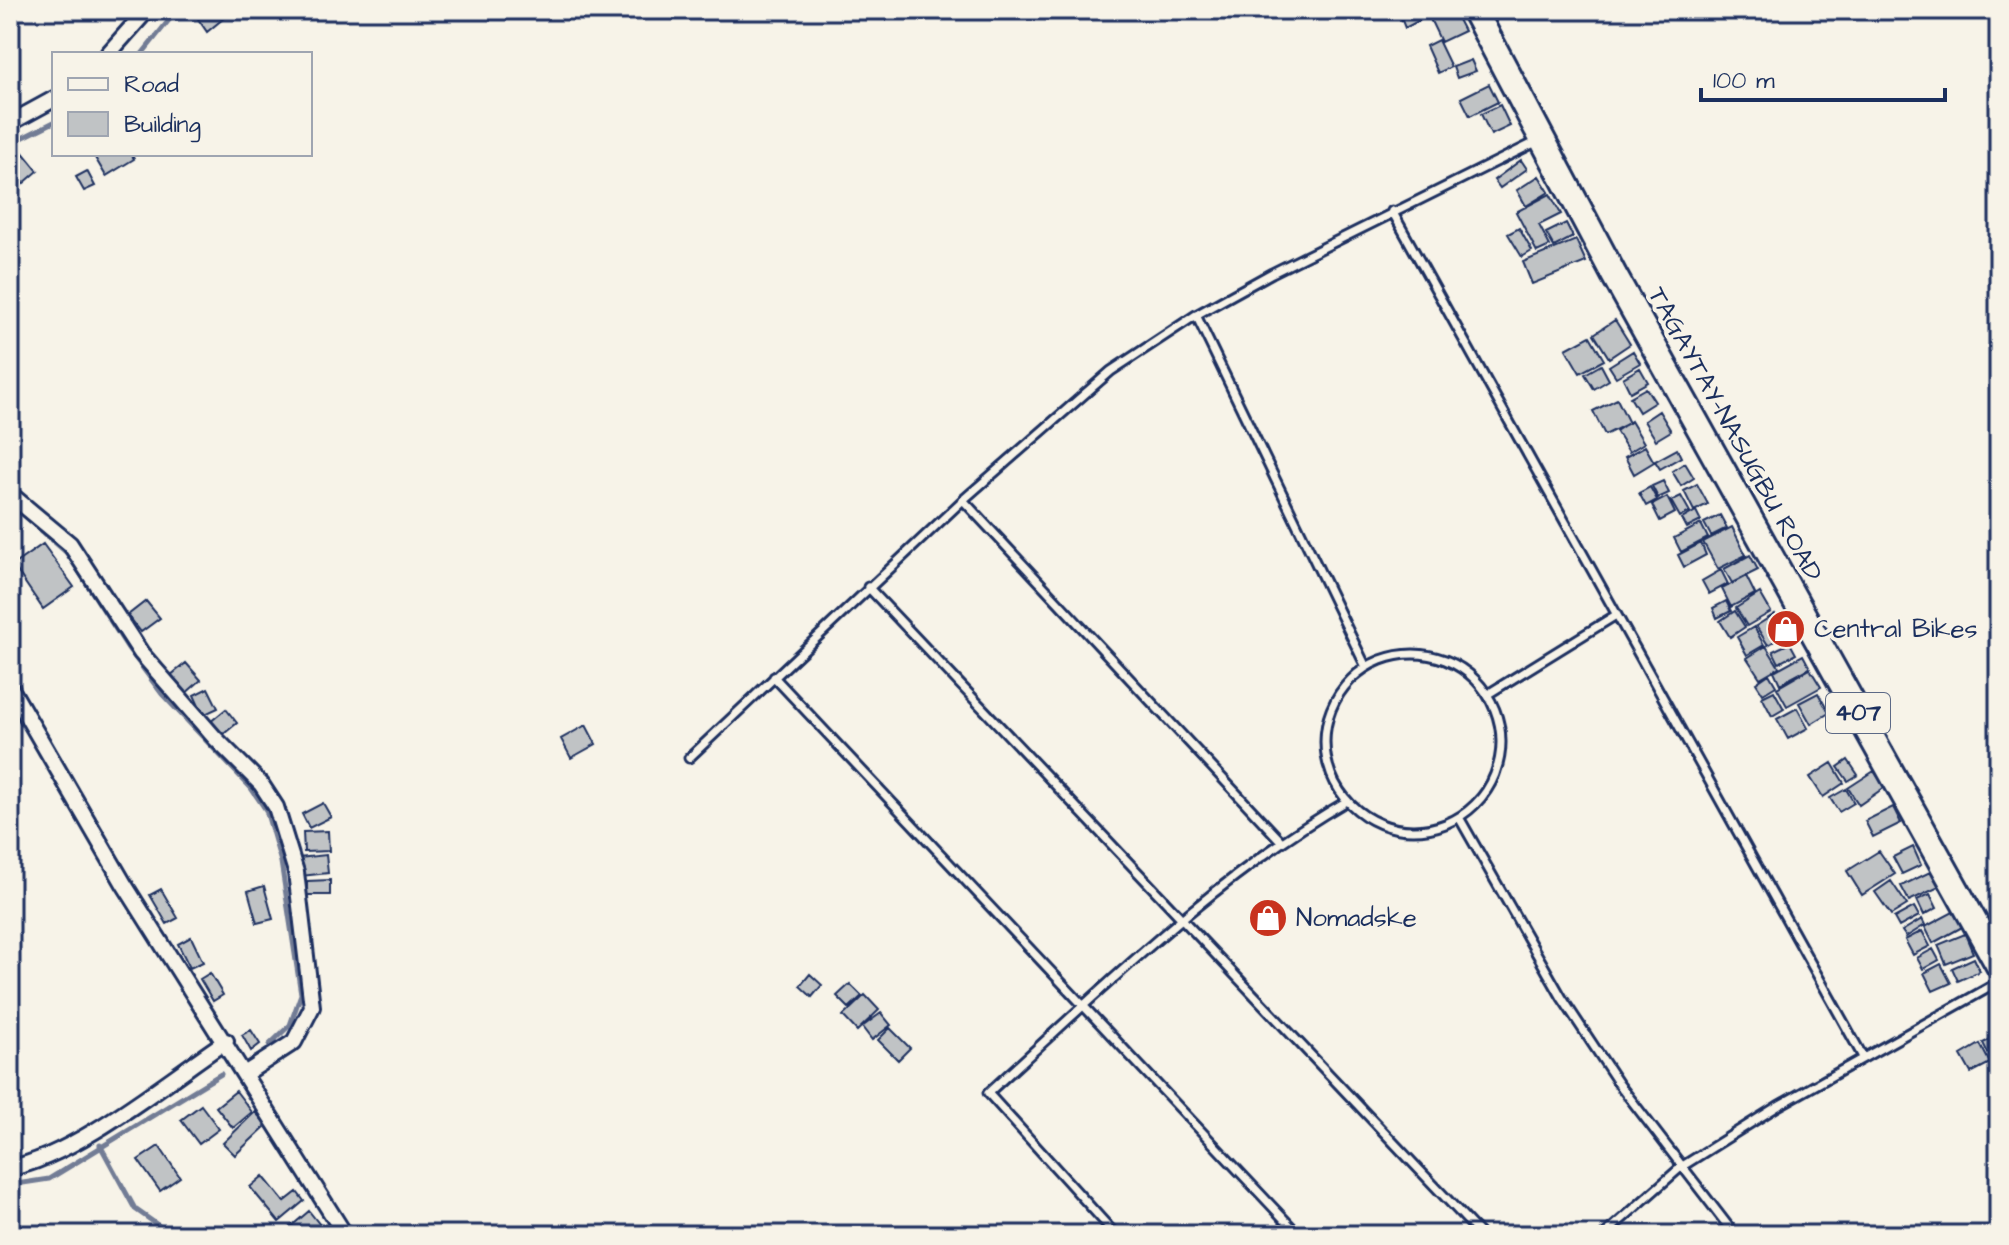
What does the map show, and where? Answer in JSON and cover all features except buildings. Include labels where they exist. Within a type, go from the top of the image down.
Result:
[{"type":"main road","name":"TAGAYTAY-NASUGBU ROAD","points":[[1474,10],[1540,141],[1999,966]]},
{"type":"street","points":[[110,52],[147,10]]},
{"type":"street","points":[[10,123],[52,100]]},
{"type":"street","points":[[10,494],[70,544],[141,653],[215,738],[261,784],[276,807],[296,872],[312,1007],[294,1042],[246,1073]]},
{"type":"street","points":[[10,687],[124,884],[226,1041],[345,1235]]},
{"type":"street","points":[[10,1168],[38,1162],[68,1147],[226,1041]]},
{"type":"lane","points":[[689,758],[868,587],[1081,395],[1196,315],[1392,211],[1540,141]]},
{"type":"lane","points":[[1392,211],[1863,1057]]},
{"type":"lane","points":[[1196,315],[1366,667]]},
{"type":"lane","points":[[963,500],[1280,840]]},
{"type":"lane","points":[[868,587],[1481,1235]]},
{"type":"lane","points":[[1488,694],[1616,615]]},
{"type":"lane","points":[[1418,653],[1445,659],[1469,673],[1488,694],[1499,720],[1501,734],[1502,748],[1496,776],[1481,800],[1460,819],[1437,828],[1400,830],[1365,817],[1347,801],[1331,774],[1325,744],[1329,714],[1343,687],[1366,667],[1391,655],[1418,653]]},
{"type":"lane","points":[[774,677],[1294,1234]]},
{"type":"lane","points":[[1116,1235],[988,1093],[1181,919],[1280,840],[1347,801]]},
{"type":"lane","points":[[1460,819],[1562,998],[1681,1167],[1735,1235]]},
{"type":"lane","points":[[1604,1235],[1681,1167],[1863,1057],[1999,982]]},
{"type":"waterway","points":[[144,52],[177,10]]},
{"type":"waterway","points":[[10,144],[52,123]]},
{"type":"waterway","points":[[10,503],[67,553],[127,647],[162,694],[251,788],[266,810],[281,862],[301,994],[290,1025],[269,1045]]},
{"type":"waterway","points":[[10,1185],[49,1179],[221,1074]]},
{"type":"waterway","points":[[100,1145],[135,1209],[172,1235]]},
{"type":"place","name":"Central Bikes","points":[[1786,629]]},
{"type":"place","name":"Nomadske","points":[[1268,918]]}]
